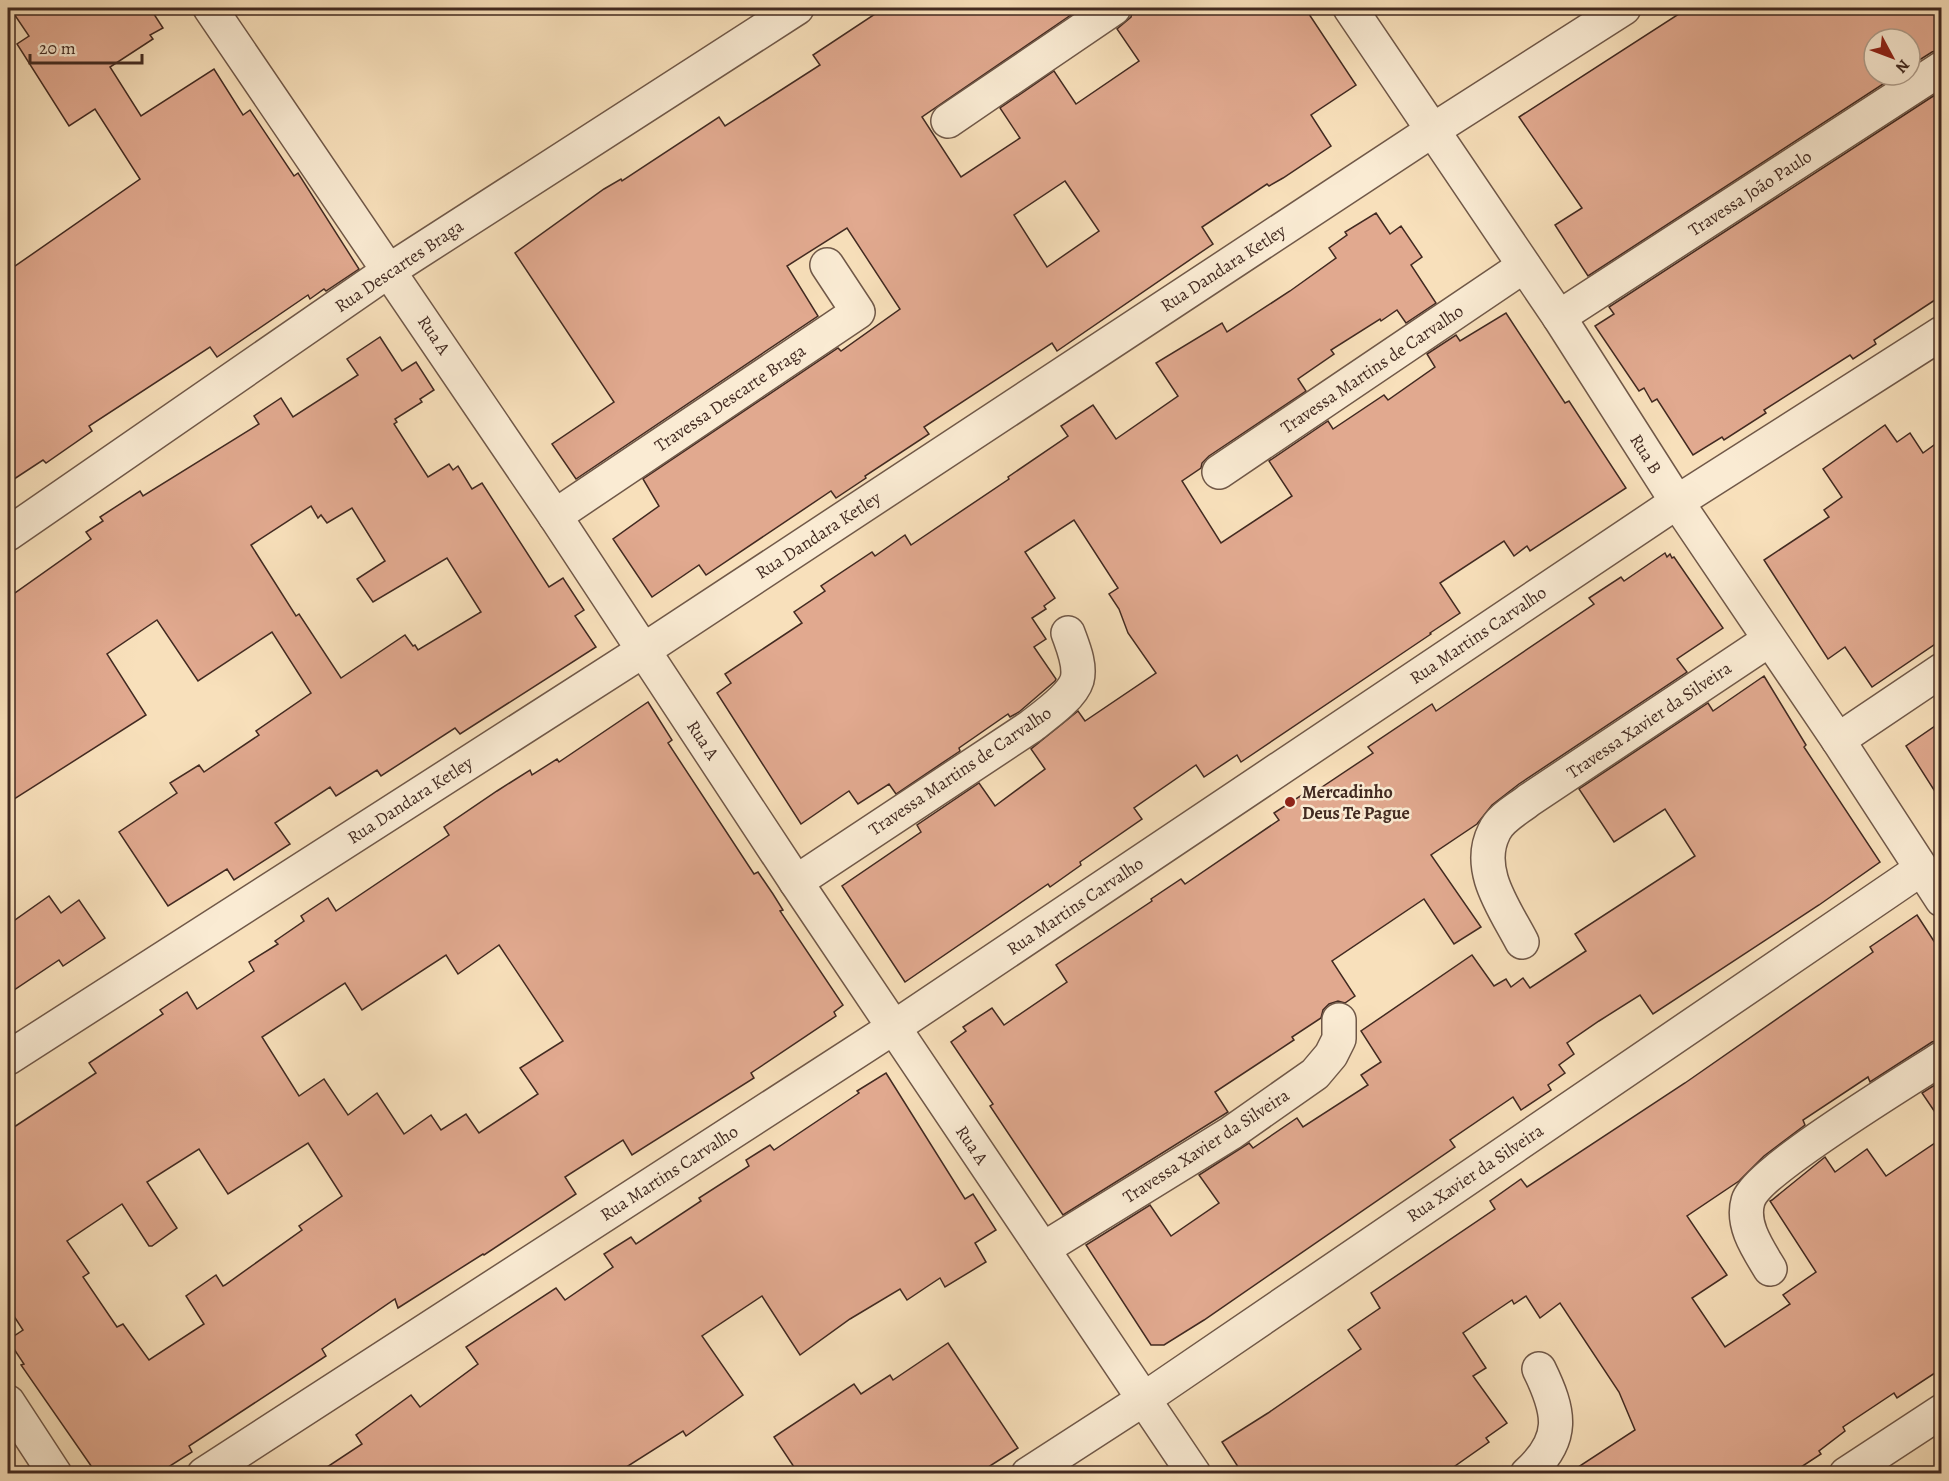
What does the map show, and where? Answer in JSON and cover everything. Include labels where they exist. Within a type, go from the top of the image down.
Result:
[{"type":"street","name":"Rua A","points":[[210,8],[390,270],[893,1028],[1194,1473]]},
{"type":"street","name":"Rua Descartes Braga","points":[[8,534],[390,270],[797,8]]},
{"type":"street","points":[[948,121],[1114,8]]},
{"type":"street","name":"Rua B","points":[[1350,8],[1559,317],[1677,502],[1769,640],[1933,881]]},
{"type":"street","name":"Rua Dandara Ketley","points":[[8,1058],[644,650],[1433,130],[1624,8]]},
{"type":"street","name":"Travessa João Paulo","points":[[1559,317],[1941,68]]},
{"type":"street","name":"Travessa Descarte Braga","points":[[555,516],[858,312],[827,265]]},
{"type":"street","name":"Travessa Martins de Carvalho","points":[[1219,472],[1524,266]]},
{"type":"street","name":"Rua Martins Carvalho","points":[[204,1473],[893,1028],[1677,502],[1941,333]]},
{"type":"street","name":"Travessa Martins de Carvalho","points":[[796,882],[1030,727],[1066,697],[1077,680],[1077,661],[1068,633]]},
{"type":"street","name":"Travessa Xavier da Silveira","points":[[1522,942],[1489,877],[1488,852],[1494,831],[1503,820],[1529,800],[1769,640]]},
{"type":"street","points":[[1838,740],[1941,670]]},
{"type":"street","name":"Rua Xavier da Silveira","points":[[1028,1473],[1933,881]]},
{"type":"street","name":"Travessa Xavier da Silveira","points":[[1043,1250],[1231,1133],[1315,1074],[1331,1055],[1339,1039],[1340,1020]]},
{"type":"street","points":[[1770,1269],[1754,1243],[1746,1217],[1751,1192],[1789,1159],[1941,1058]]},
{"type":"street","points":[[1527,1473],[1538,1464],[1552,1442],[1557,1421],[1551,1394],[1539,1369]]},
{"type":"street","points":[[8,1402],[55,1473]]},
{"type":"street","points":[[1846,1473],[1941,1411]]},
{"type":"building","points":[[10,8],[150,8],[163,28],[150,35],[153,39],[110,67],[141,116],[214,69],[243,115],[250,110],[294,176],[298,173],[359,269],[326,291],[324,289],[310,299],[308,295],[217,357],[210,347],[89,426],[92,431],[46,463],[43,460],[8,483],[8,271],[140,179],[95,109],[69,126],[17,44],[29,36]]},
{"type":"building","points":[[884,8],[1081,8],[922,117],[961,177],[1020,138],[1000,108],[1054,71],[1076,104],[1139,61],[1117,29],[1131,17],[1133,8],[1305,8],[1356,85],[1311,115],[1331,146],[1283,178],[1269,186],[1267,184],[1202,227],[1213,244],[1057,351],[1052,343],[924,427],[929,434],[836,498],[831,491],[706,575],[699,565],[652,597],[613,539],[659,506],[643,479],[838,348],[841,351],[900,309],[847,228],[787,266],[818,316],[576,479],[552,444],[614,402],[515,253],[604,189],[621,179],[622,181],[719,117],[725,126],[820,65],[813,55]],"holes":[[[1065,181],[1099,231],[1047,267],[1014,215]]]},
{"type":"building","points":[[1688,8],[1941,8],[1941,49],[1922,58],[1922,27],[1862,27],[1862,87],[1879,87],[1588,276],[1555,225],[1582,208],[1519,117]]},
{"type":"building","points":[[1941,91],[1941,296],[1874,340],[1876,344],[1853,359],[1850,355],[1764,410],[1766,413],[1724,440],[1722,437],[1693,455],[1657,399],[1652,402],[1644,388],[1639,391],[1595,326],[1614,314],[1609,307]]},
{"type":"building","points":[[1376,213],[1390,234],[1401,226],[1422,257],[1411,265],[1436,303],[1406,323],[1397,310],[1331,350],[1334,354],[1298,379],[1306,391],[1209,456],[1202,463],[1201,468],[1182,481],[1221,543],[1292,496],[1269,461],[1328,421],[1333,429],[1384,395],[1388,400],[1435,367],[1427,354],[1456,335],[1460,341],[1506,313],[1565,403],[1569,401],[1626,488],[1530,551],[1527,546],[1514,556],[1504,541],[1440,583],[1460,613],[1241,762],[1237,755],[1204,777],[1196,765],[1134,808],[1142,819],[1080,862],[1081,865],[1050,887],[1048,884],[905,982],[842,886],[921,832],[917,825],[979,783],[995,806],[1045,769],[1031,749],[1078,711],[1085,721],[1156,673],[1128,633],[1119,609],[1109,594],[1118,588],[1074,520],[1025,552],[1055,598],[1044,606],[1046,609],[1032,618],[1046,639],[1034,647],[1056,679],[1055,681],[1019,712],[1010,717],[1008,714],[959,748],[960,751],[896,794],[889,784],[858,804],[849,791],[801,824],[717,693],[731,683],[725,674],[802,623],[794,612],[825,591],[821,586],[872,552],[875,556],[905,535],[911,545],[1068,436],[1061,426],[1093,405],[1116,439],[1178,396],[1156,363],[1222,323],[1227,332],[1290,291],[1336,258],[1329,248],[1347,235],[1345,232]]},
{"type":"building","points":[[380,337],[402,371],[416,362],[434,390],[420,399],[422,402],[395,419],[397,422],[394,424],[428,477],[449,464],[453,470],[458,466],[472,489],[482,483],[549,587],[563,578],[584,610],[575,616],[596,647],[460,734],[455,728],[381,776],[377,770],[336,796],[330,787],[275,823],[290,844],[234,880],[227,869],[168,906],[119,832],[177,793],[170,783],[199,765],[204,772],[259,735],[256,731],[311,693],[272,632],[198,681],[157,620],[107,654],[146,715],[8,803],[8,598],[91,539],[86,532],[103,521],[100,517],[140,491],[143,496],[259,424],[254,416],[281,398],[293,417],[358,375],[347,359]],"holes":[[[311,506],[318,518],[321,515],[327,523],[352,508],[385,561],[357,579],[373,602],[447,558],[481,612],[418,650],[405,635],[341,678],[299,614],[296,616],[251,545]]]},
{"type":"building","points":[[1885,425],[1897,442],[1910,433],[1923,453],[1941,440],[1941,640],[1872,687],[1845,647],[1828,659],[1764,560],[1829,517],[1824,510],[1842,497],[1823,469]]},
{"type":"building","points":[[1665,553],[1667,557],[1670,554],[1672,558],[1674,557],[1723,628],[1677,659],[1687,672],[1519,784],[1492,805],[1477,824],[1431,855],[1481,927],[1454,944],[1424,899],[1332,961],[1355,996],[1345,1003],[1338,1001],[1329,1004],[1323,1010],[1321,1018],[1292,1037],[1294,1040],[1215,1092],[1228,1112],[1063,1215],[990,1106],[993,1104],[951,1042],[966,1031],[963,1027],[992,1008],[1004,1025],[1067,982],[1056,965],[1181,879],[1185,884],[1279,820],[1274,813],[1308,791],[1310,795],[1373,753],[1368,747],[1432,704],[1436,711],[1594,604],[1589,598],[1621,577],[1624,581]]},
{"type":"building","points":[[1764,676],[1806,745],[1804,747],[1880,862],[1653,1014],[1640,995],[1599,1021],[1567,1043],[1574,1054],[1559,1065],[1565,1073],[1548,1085],[1551,1090],[1521,1110],[1513,1097],[1450,1140],[1455,1147],[1204,1320],[1164,1345],[1151,1345],[1086,1245],[1150,1205],[1171,1236],[1219,1203],[1199,1175],[1249,1143],[1253,1148],[1297,1118],[1303,1127],[1368,1085],[1361,1075],[1381,1062],[1361,1031],[1472,955],[1494,986],[1506,979],[1511,987],[1523,978],[1530,988],[1586,951],[1575,934],[1695,856],[1665,809],[1614,842],[1579,789],[1708,703],[1713,711]]},
{"type":"building","points":[[648,702],[672,740],[668,743],[754,874],[758,872],[773,894],[783,910],[780,911],[843,1005],[834,1012],[836,1016],[751,1073],[754,1078],[632,1155],[623,1140],[565,1177],[576,1194],[398,1308],[395,1299],[322,1349],[326,1356],[189,1446],[192,1452],[159,1473],[96,1473],[21,1365],[24,1364],[8,1340],[23,1330],[8,1307],[8,1131],[96,1073],[89,1063],[163,1014],[160,1010],[187,992],[197,1009],[254,971],[249,962],[278,944],[275,941],[304,921],[301,916],[328,898],[336,911],[449,835],[444,827],[497,791],[530,770],[532,775],[557,759],[559,762]],"holes":[[[499,945],[563,1041],[520,1068],[538,1094],[479,1133],[466,1114],[441,1130],[431,1115],[404,1134],[377,1093],[348,1115],[324,1079],[299,1096],[262,1037],[345,983],[362,1010],[446,955],[458,974]],[[308,1143],[342,1196],[299,1226],[302,1230],[225,1285],[223,1286],[216,1275],[186,1296],[204,1324],[149,1360],[123,1324],[117,1327],[83,1277],[89,1273],[67,1241],[122,1204],[149,1246],[152,1246],[177,1228],[147,1182],[199,1149],[228,1194]]]},
{"type":"building","points":[[1941,722],[1941,801],[1906,746]]},
{"type":"building","points":[[49,896],[61,913],[79,900],[105,938],[63,966],[59,960],[8,994],[8,925]]},
{"type":"building","points":[[1917,915],[1941,952],[1941,1039],[1932,1042],[1870,1082],[1868,1077],[1803,1120],[1805,1125],[1764,1156],[1739,1181],[1687,1216],[1727,1275],[1692,1298],[1725,1347],[1790,1304],[1783,1295],[1816,1272],[1770,1201],[1825,1157],[1835,1172],[1867,1149],[1886,1176],[1941,1139],[1941,1369],[1897,1398],[1894,1393],[1843,1427],[1845,1431],[1819,1451],[1821,1454],[1792,1473],[1569,1473],[1635,1430],[1619,1392],[1560,1303],[1540,1318],[1526,1296],[1514,1304],[1512,1300],[1463,1333],[1486,1368],[1473,1376],[1507,1423],[1486,1438],[1489,1442],[1445,1473],[1242,1473],[1222,1442],[1361,1349],[1348,1330],[1380,1308],[1371,1293],[1495,1209],[1490,1201],[1521,1179],[1527,1187],[1685,1083],[1873,952],[1870,947]]},
{"type":"building","points":[[886,1073],[965,1199],[973,1194],[996,1230],[975,1243],[986,1262],[945,1287],[940,1278],[907,1300],[900,1289],[850,1319],[800,1355],[762,1296],[702,1336],[743,1395],[686,1436],[683,1431],[617,1473],[318,1473],[362,1444],[356,1435],[411,1395],[420,1407],[478,1364],[466,1347],[556,1288],[565,1300],[613,1267],[604,1254],[631,1237],[636,1244],[701,1201],[699,1198],[749,1166],[746,1160],[770,1145],[774,1150]]},
{"type":"building","points":[[1941,1081],[1941,1121],[1922,1093]]},
{"type":"building","points":[[948,1343],[1018,1448],[979,1473],[798,1473],[774,1437],[854,1384],[861,1394],[890,1375],[893,1380]]},
{"type":"place","name":"Mercadinho Deus Te Pague","points":[[1290,802]]}]
